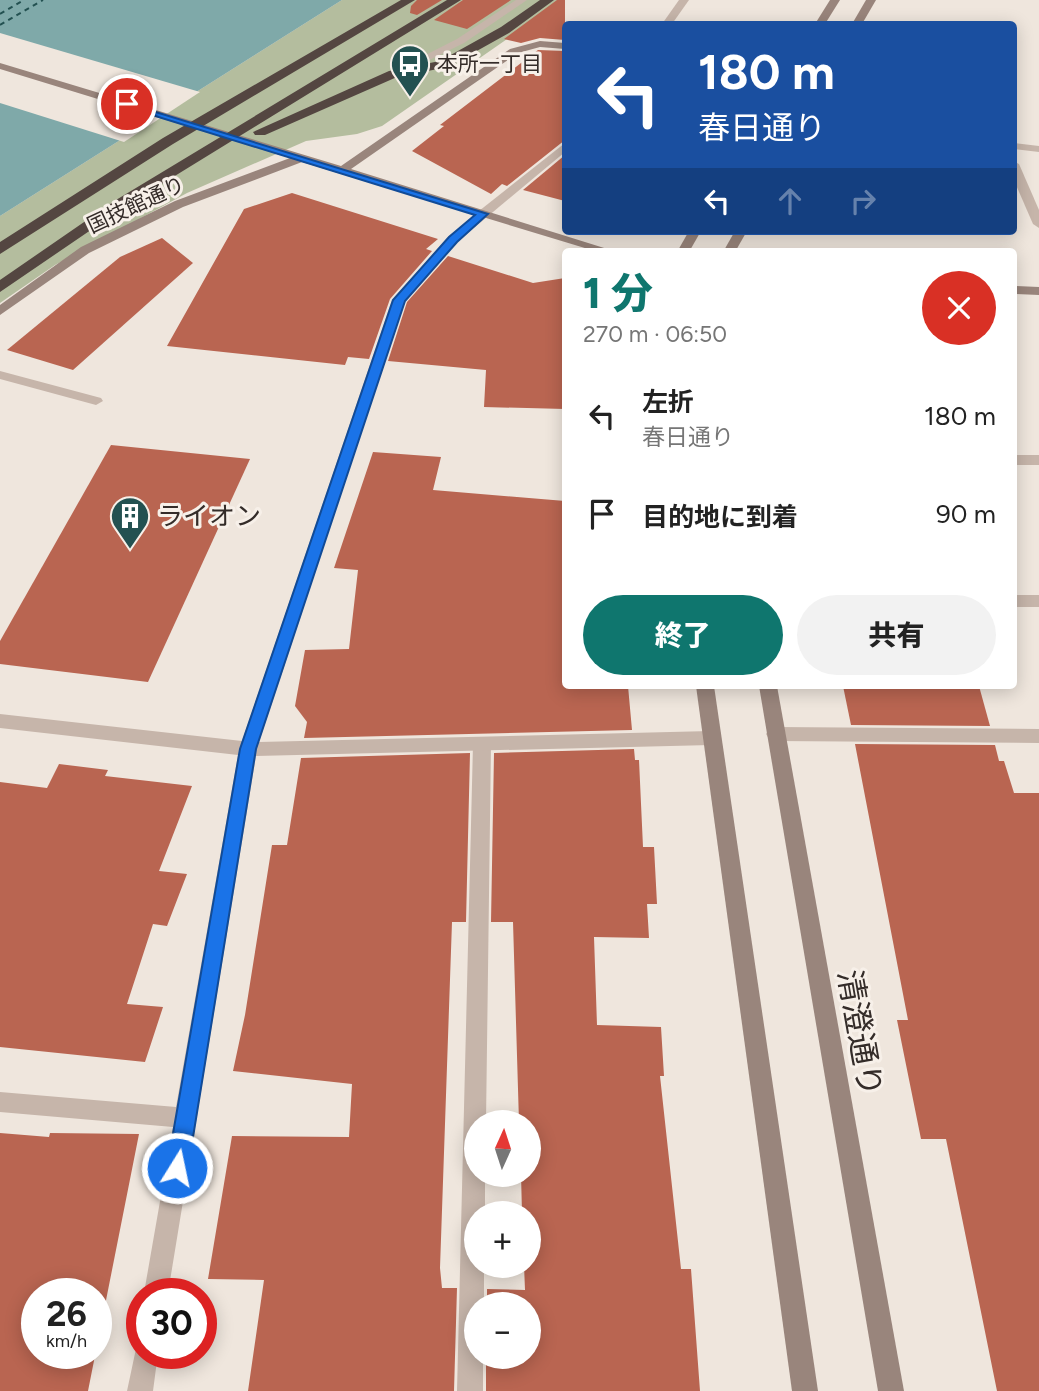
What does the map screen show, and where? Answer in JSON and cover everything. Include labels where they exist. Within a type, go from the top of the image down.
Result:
[{"type":"highway","points":[[0,249],[168,141],[408,0]]},
{"type":"highway","points":[[0,287],[121,203],[455,0]]},
{"type":"highway","points":[[121,203],[246,138],[393,74],[444,64],[505,30],[548,0]]},
{"type":"main road","points":[[822,21],[835,0]]},
{"type":"main road","points":[[860,21],[871,0]]},
{"type":"main road","points":[[341,170],[514,51],[540,44],[562,46]]},
{"type":"main road","points":[[0,66],[598,248]]},
{"type":"main road","name":"国技館通り","points":[[0,311],[85,250],[179,204],[301,158]]},
{"type":"main road","points":[[1017,290],[1039,291]]},
{"type":"main road","points":[[705,689],[805,1391]]},
{"type":"main road","name":"清澄通り","points":[[768,689],[891,1391]]},
{"type":"street","points":[[393,74],[447,49],[493,23],[523,0]]},
{"type":"street","points":[[669,21],[684,0]]},
{"type":"street","points":[[1017,146],[1039,149]]},
{"type":"street","points":[[159,1278],[248,749],[399,300],[453,239],[562,148]]},
{"type":"street","points":[[1017,173],[1039,224]]},
{"type":"street","points":[[0,375],[96,401]]},
{"type":"street","points":[[1017,460],[1039,460]]},
{"type":"street","points":[[1017,601],[1039,601]]},
{"type":"street","points":[[0,721],[248,749],[711,738]]},
{"type":"street","points":[[775,734],[1039,736]]},
{"type":"street","points":[[470,1391],[482,744]]},
{"type":"street","points":[[0,1102],[186,1118]]},
{"type":"street","points":[[140,1391],[143,1369]]},
{"type":"green space","points":[[342,0],[563,0],[382,126],[357,134],[306,141],[187,193],[55,265],[0,303],[0,216]]},
{"type":"water","points":[[0,0],[342,0],[0,216]]},
{"type":"pier","points":[[0,33],[200,92],[124,142],[0,103]]},
{"type":"building","points":[[417,0],[442,0],[417,15],[410,13],[411,6]]},
{"type":"building","points":[[463,0],[511,0],[467,29],[434,20]]},
{"type":"building","points":[[557,0],[565,0],[562,40],[540,38],[521,43],[504,39]]},
{"type":"building","points":[[538,50],[562,51],[562,142],[507,186],[502,184],[491,194],[412,151],[444,126],[440,125]]},
{"type":"building","points":[[562,158],[562,200],[523,190]]},
{"type":"building","points":[[292,193],[438,239],[426,249],[432,251],[390,299],[369,359],[348,357],[345,365],[167,346],[244,209]]},
{"type":"building","points":[[162,238],[193,263],[73,370],[7,350],[120,257]]},
{"type":"building","points":[[448,256],[533,283],[562,278],[562,409],[484,407],[486,370],[388,361],[407,302]]},
{"type":"building","name":"ライオン","points":[[111,445],[250,459],[148,682],[0,664],[0,641]]},
{"type":"building","points":[[373,452],[441,457],[433,490],[562,501],[562,689],[628,689],[632,730],[304,738],[307,722],[295,706],[305,650],[349,649],[358,570],[334,568]]},
{"type":"building","points":[[844,689],[980,689],[990,726],[851,725]]},
{"type":"building","points":[[855,744],[995,745],[999,761],[1004,761],[1014,793],[1039,793],[1039,1391],[997,1391],[946,1139],[921,1139],[897,1020],[908,1020]]},
{"type":"building","points":[[634,749],[635,760],[639,760],[643,847],[654,847],[657,904],[647,904],[649,938],[594,937],[597,1025],[661,1027],[664,1076],[660,1076],[681,1269],[691,1269],[700,1391],[486,1391],[486,1369],[541,1369],[541,1292],[487,1292],[487,1289],[525,1290],[525,1278],[541,1278],[541,1201],[522,1201],[521,1187],[541,1187],[541,1110],[519,1110],[513,922],[491,922],[494,753]]},
{"type":"building","points":[[470,753],[466,922],[452,922],[440,1268],[442,1288],[457,1288],[454,1391],[248,1391],[264,1280],[208,1278],[232,1136],[349,1137],[352,1084],[233,1071],[245,1015],[272,845],[287,845],[301,758]]},
{"type":"building","points":[[59,764],[108,770],[105,776],[192,786],[159,871],[187,874],[167,926],[153,924],[127,1004],[163,1007],[145,1062],[0,1047],[0,782],[47,788]]},
{"type":"building","points":[[0,1133],[49,1137],[50,1133],[139,1134],[110,1278],[21,1278],[21,1369],[93,1369],[88,1391],[0,1391]]},
{"type":"ferry route","points":[[0,14],[24,0]]},
{"type":"ferry route","points":[[0,25],[43,0]]},
{"type":"place","name":"本所一丁目","points":[[410,98]]},
{"type":"place","name":"ライオン","points":[[130,550]]},
{"type":"route","points":[[127,104],[483,214],[453,239],[399,300],[248,749],[177,1168]]}]
